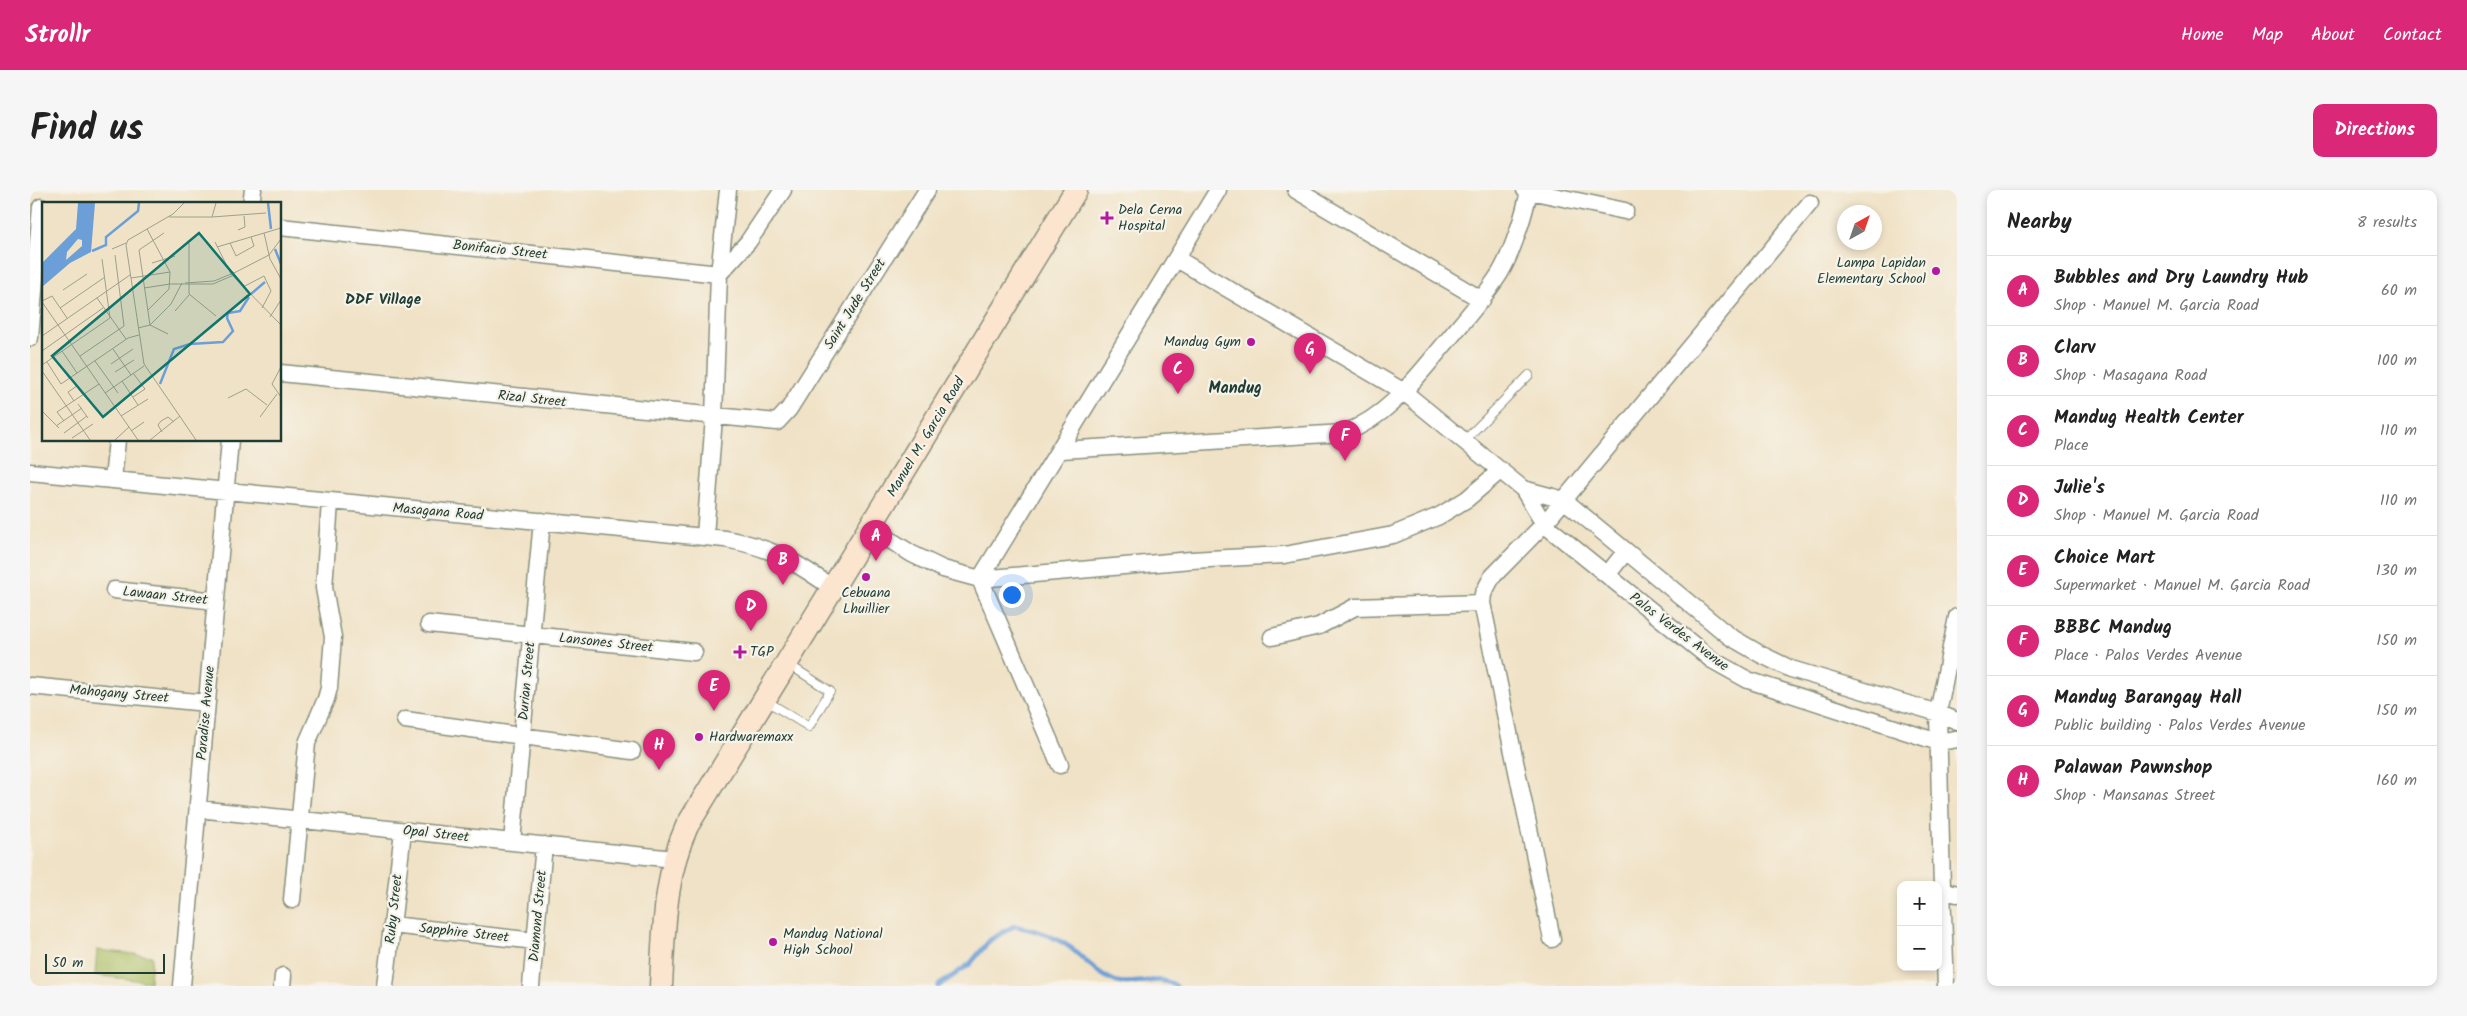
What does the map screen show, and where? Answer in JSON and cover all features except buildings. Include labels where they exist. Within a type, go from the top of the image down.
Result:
[{"type":"main road","name":"Manuel M. Garcia Road","points":[[661,986],[667,899],[674,858],[688,826],[1076,190]]},
{"type":"street","points":[[705,536],[714,417],[719,274],[728,190]]},
{"type":"street","points":[[719,274],[748,242],[783,190]]},
{"type":"street","name":"Saint Jude Street","points":[[782,418],[926,190]]},
{"type":"street","points":[[980,579],[1061,450],[1218,190]]},
{"type":"street","points":[[1296,190],[1482,300]]},
{"type":"street","points":[[1061,450],[1344,433],[1362,426],[1404,392],[1482,300],[1510,252],[1528,191],[1625,211]]},
{"type":"street","points":[[1552,939],[1482,603],[1484,594],[1492,577],[1544,524],[1810,204]]},
{"type":"street","points":[[30,338],[38,207]]},
{"type":"street","name":"Bonifacio Street","points":[[281,227],[719,274]]},
{"type":"street","name":"Palos Verdes Avenue","points":[[1176,259],[1404,392],[1523,489],[1544,524],[1712,660],[1748,680],[1938,742],[1957,739]]},
{"type":"street","name":"Rizal Street","points":[[281,373],[771,423],[777,422],[782,418]]},
{"type":"street","points":[[113,480],[117,441]]},
{"type":"street","name":"Paradise Avenue","points":[[182,986],[230,441]]},
{"type":"street","points":[[871,528],[912,554],[943,569],[980,579],[1191,560],[1284,555],[1393,535],[1440,516],[1467,499],[1501,470]]},
{"type":"street","name":"Masagana Road","points":[[30,472],[330,502],[705,536],[747,543],[768,549],[803,567],[834,589]]},
{"type":"street","name":"Palos Verdes Avenue","points":[[1523,489],[1564,500],[1729,636],[1760,654],[1791,669],[1938,713],[1957,721]]},
{"type":"street","points":[[292,900],[307,743],[326,700],[329,688],[333,637],[324,588],[330,502]]},
{"type":"street","name":"Durian Street","points":[[512,842],[542,521]]},
{"type":"street","points":[[1607,575],[1626,551]]},
{"type":"street","points":[[980,579],[1060,765]]},
{"type":"street","name":"Lawaan Street","points":[[114,590],[216,601]]},
{"type":"street","points":[[1272,637],[1319,626],[1354,607],[1482,603]]},
{"type":"street","points":[[1946,986],[1949,892],[1938,742],[1938,713],[1957,617]]},
{"type":"street","name":"Lansones Street","points":[[429,624],[694,652]]},
{"type":"street","name":"Mahogany Street","points":[[30,686],[207,703]]},
{"type":"street","points":[[406,720],[632,751]]},
{"type":"street","name":"Opal Street","points":[[198,810],[674,858]]},
{"type":"street","name":"Ruby Street","points":[[386,986],[403,831]]},
{"type":"street","name":"Diamond Street","points":[[531,986],[544,846]]},
{"type":"street","name":"Sapphire Street","points":[[392,925],[535,941]]},
{"type":"lane","points":[[1465,440],[1530,375]]},
{"type":"lane","points":[[765,700],[809,727],[830,691],[788,664]]},
{"type":"green space","points":[[97,950],[152,956],[150,982],[95,975]]},
{"type":"waterway","points":[[938,986],[970,964],[990,940],[1014,926],[1051,936],[1071,948],[1098,971],[1117,982],[1162,981],[1176,986]]},
{"type":"place","name":"Dela Cerna Hospital","points":[[1107,218]]},
{"type":"place","name":"Lampa Lapidan Elementary School","points":[[1936,271]]},
{"type":"place","name":"Mandug Gym","points":[[1251,342]]},
{"type":"place","name":"Mandug Barangay Hall","points":[[1310,374]]},
{"type":"place","name":"Mandug Health Center","points":[[1178,394]]},
{"type":"place","name":"BBBC Mandug","points":[[1345,461]]},
{"type":"place","name":"Bubbles and Dry Laundry Hub","points":[[876,561]]},
{"type":"place","name":"Cebuana Lhuillier","points":[[866,577]]},
{"type":"place","name":"Clarv","points":[[783,585]]},
{"type":"place","name":"Julie's","points":[[751,631]]},
{"type":"place","name":"TGP","points":[[740,652]]},
{"type":"place","name":"Choice Mart","points":[[714,711]]},
{"type":"place","name":"Hardwaremaxx","points":[[699,737]]},
{"type":"place","name":"Palawan Pawnshop","points":[[659,770]]},
{"type":"place","name":"Mandug National High School","points":[[773,942]]},
{"type":"district","name":"DDF Village","points":[[383,300]]},
{"type":"district","name":"Mandug","points":[[1235,388]]}]
